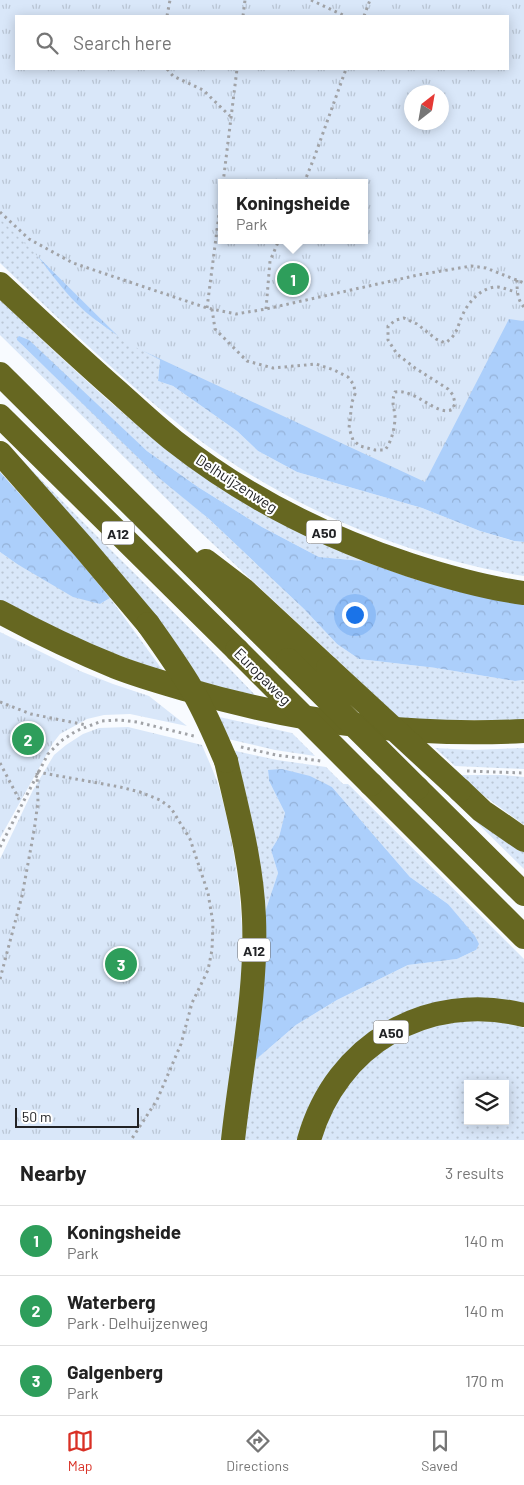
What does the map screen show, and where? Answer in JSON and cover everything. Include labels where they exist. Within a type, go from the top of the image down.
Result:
[{"type":"highway","name":"Delhuijzenweg","points":[[0,284],[76,355],[174,441],[253,495],[288,515],[372,552],[433,573],[524,593]]},
{"type":"highway","name":"Europaweg","points":[[0,374],[524,894]]},
{"type":"highway","name":"Europaweg","points":[[0,416],[524,937]]},
{"type":"highway","name":"A12","points":[[0,453],[148,624],[171,656],[192,690],[210,725],[229,753],[248,858],[254,918],[250,1002],[234,1140]]},
{"type":"highway","name":"A12","points":[[133,506],[244,590],[328,668],[460,780],[482,811],[524,840]]},
{"type":"highway","points":[[0,612],[117,668],[213,697],[265,710],[319,720],[422,731],[524,731]]},
{"type":"highway","name":"A50","points":[[309,1140],[322,1106],[342,1073],[369,1046],[390,1033],[424,1017],[449,1010],[484,1008],[524,1015]]},
{"type":"path","points":[[167,15],[170,0]]},
{"type":"path","points":[[243,15],[245,0]]},
{"type":"path","points":[[311,0],[343,15]]},
{"type":"path","points":[[364,15],[370,0]]},
{"type":"path","points":[[169,70],[173,76],[203,90],[231,117]]},
{"type":"path","points":[[223,179],[237,70]]},
{"type":"path","points":[[306,179],[346,70]]},
{"type":"path","points":[[0,212],[29,240],[64,258],[207,308],[236,314],[418,275],[471,266],[486,268],[524,283]]},
{"type":"path","points":[[207,308],[218,222]]},
{"type":"path","points":[[266,309],[270,261],[277,244]]},
{"type":"path","points":[[517,280],[517,292],[522,305]]},
{"type":"path","points":[[212,309],[215,329],[247,361],[273,368],[316,364],[348,377],[354,385],[355,394],[352,402],[350,428],[353,440],[360,446],[375,450],[385,450],[390,444],[392,436],[395,417],[392,400],[396,392],[402,391],[411,394],[442,410],[448,411],[453,408],[455,402],[453,395],[448,389],[397,354],[388,340],[388,326],[396,320],[404,318],[417,324],[436,339],[446,342],[454,338],[471,301],[483,290],[497,287],[517,292]]},
{"type":"path","points":[[522,305],[524,300]]},
{"type":"path","points":[[0,702],[31,714],[88,725]]},
{"type":"path","points":[[0,847],[37,772],[48,754],[68,736],[88,725],[102,721],[119,720],[137,722],[194,736]]},
{"type":"path","points":[[229,753],[276,755],[324,762]]},
{"type":"path","points":[[0,764],[21,803]]},
{"type":"path","points":[[0,979],[22,896],[34,831],[38,802],[37,772]]},
{"type":"path","points":[[37,772],[140,792],[160,800],[172,808],[190,839],[208,893],[213,923],[212,950],[208,970],[192,1003],[181,1044],[157,1100],[131,1140]]},
{"type":"path","points":[[460,780],[524,773]]},
{"type":"green space","points":[[0,0],[524,0],[524,320],[509,319],[425,482],[124,342],[0,219]]},
{"type":"green space","points":[[0,217],[27,243],[76,303],[99,323],[160,360],[158,381],[173,386],[237,431],[258,451],[297,472],[422,508],[480,531],[513,541],[524,542],[524,576],[478,567],[433,555],[389,541],[346,524],[263,482],[224,457],[186,430],[138,390],[91,349],[0,263]]},
{"type":"green space","points":[[27,243],[524,311],[524,542],[480,531],[422,508],[297,472],[258,451],[237,431],[173,386],[158,381],[160,360],[116,334],[85,312],[63,289]]},
{"type":"green space","points":[[0,300],[131,420],[215,485],[290,527],[363,561],[319,557],[262,527],[198,487],[147,451],[17,340],[159,477],[209,519],[304,609],[337,644],[359,659],[436,668],[515,681],[524,680],[524,720],[399,718],[196,528],[0,335]]},
{"type":"green space","points":[[19,336],[29,340],[147,451],[198,487],[262,527],[319,557],[363,561],[414,579],[471,594],[524,604],[524,680],[515,681],[436,668],[359,659],[337,644],[304,609],[209,519],[159,478],[17,340]]},
{"type":"green space","points":[[6,443],[257,697],[197,681],[3,447]]},
{"type":"green space","points":[[0,472],[110,598],[100,604],[73,597],[0,552]]},
{"type":"green space","points":[[0,552],[17,564],[100,604],[110,598],[164,672],[91,645],[0,600]]},
{"type":"green space","points":[[0,632],[80,671],[149,696],[187,726],[130,714],[104,715],[87,719],[60,734],[53,743],[0,838]]},
{"type":"green space","points":[[219,717],[292,733],[315,756],[275,750],[228,739]]},
{"type":"green space","points":[[128,727],[202,745],[218,785],[226,814],[238,880],[242,955],[239,1008],[222,1140],[0,1140],[0,859],[33,790],[54,755],[83,734],[99,728]]},
{"type":"green space","points":[[435,748],[472,750],[524,748],[524,769],[455,766]]},
{"type":"green space","points":[[231,750],[277,760],[326,767],[343,784],[348,784],[524,959],[524,1007],[403,1015],[300,1140],[243,1140],[252,1063],[296,1025],[337,1000],[408,965],[457,959],[476,950],[448,904],[410,877],[332,787],[282,769],[268,771],[269,781],[285,813],[279,837],[271,850],[278,873],[265,912]]},
{"type":"green space","points":[[282,769],[310,776],[332,787],[410,877],[448,904],[475,936],[479,944],[476,950],[457,959],[408,965],[337,1000],[296,1025],[252,1063],[265,912],[278,873],[271,850],[279,837],[285,813],[269,781],[268,770]]},
{"type":"green space","points":[[459,775],[524,777],[524,825],[480,793]]},
{"type":"green space","points":[[456,802],[524,847],[524,869]]},
{"type":"green space","points":[[485,1020],[509,1023],[524,1028],[524,1140],[321,1140],[333,1109],[343,1091],[352,1079],[374,1058],[387,1048],[414,1033],[454,1022]]},
{"type":"place","name":"Koningsheide","points":[[293,279]]},
{"type":"place","name":"Waterberg","points":[[28,739]]},
{"type":"place","name":"Galgenberg","points":[[121,964]]}]
